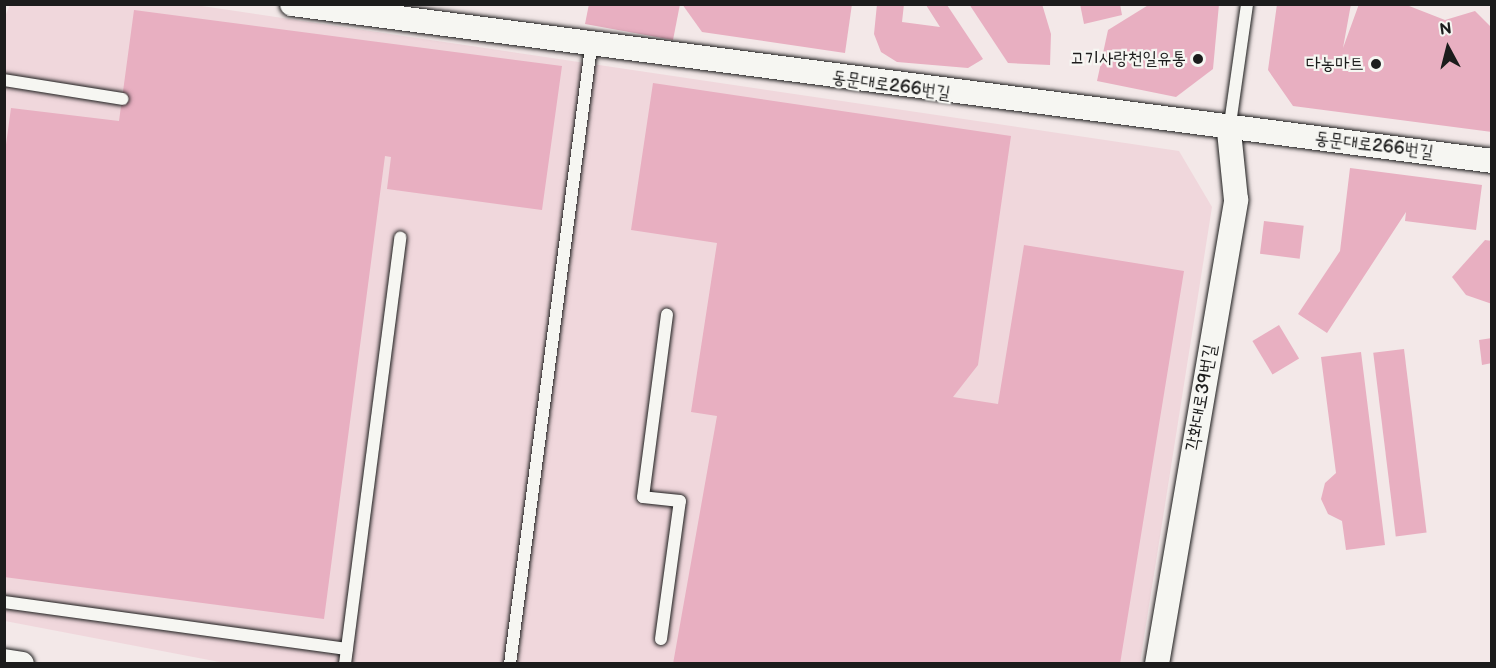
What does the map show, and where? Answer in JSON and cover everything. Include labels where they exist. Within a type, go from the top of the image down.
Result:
[{"type":"street","name":"동문대로266번길","points":[[292,4],[591,47],[1229,131],[1491,161]]},
{"type":"street","name":"각화대로39번길","points":[[1156,663],[1236,200],[1229,131]]},
{"type":"street","points":[[4,661],[22,663]]},
{"type":"lane","points":[[1229,131],[1247,4]]},
{"type":"lane","points":[[510,663],[591,47]]},
{"type":"lane","points":[[4,80],[122,99]]},
{"type":"lane","points":[[345,663],[400,238]]},
{"type":"lane","points":[[661,639],[680,501],[643,497],[667,315]]},
{"type":"lane","points":[[4,602],[347,649]]},
{"type":"shaded area","points":[[10,5],[195,5],[1179,151],[1212,207],[1140,663],[230,664],[5,621],[4,19]]},
{"type":"building","points":[[589,4],[680,4],[673,40],[585,24]]},
{"type":"building","points":[[682,4],[852,4],[845,53],[702,32]]},
{"type":"building","points":[[877,4],[904,4],[902,22],[940,27],[926,5],[947,5],[983,59],[968,68],[897,62],[881,52],[874,34]]},
{"type":"building","points":[[969,4],[1042,4],[1051,34],[1050,65],[1008,63]]},
{"type":"building","points":[[1080,4],[1120,4],[1122,15],[1084,24]]},
{"type":"building","points":[[1150,4],[1219,4],[1213,69],[1176,97],[1097,81],[1108,30]]},
{"type":"building","points":[[1277,4],[1351,4],[1343,48],[1359,4],[1404,4],[1445,20],[1475,11],[1492,28],[1492,132],[1293,106],[1268,70]]},
{"type":"building","points":[[134,10],[562,66],[542,210],[387,189],[391,157],[385,156],[324,619],[4,577],[4,159],[11,108],[119,121]]},
{"type":"building","points":[[653,83],[1011,136],[978,365],[953,397],[998,404],[1024,245],[1184,271],[1120,664],[673,664],[717,416],[691,412],[717,243],[631,230]]},
{"type":"building","points":[[1350,168],[1482,185],[1476,230],[1405,221],[1406,212],[1327,333],[1298,314],[1340,251]]},
{"type":"building","points":[[1264,221],[1304,226],[1300,259],[1260,254]]},
{"type":"building","points":[[1485,240],[1492,241],[1492,304],[1466,295],[1452,277]]},
{"type":"building","points":[[1279,325],[1299,358],[1273,374],[1252,341]]},
{"type":"building","points":[[1492,338],[1492,363],[1482,365],[1479,340]]},
{"type":"building","points":[[1404,349],[1427,533],[1396,536],[1373,353]]},
{"type":"building","points":[[1361,352],[1385,545],[1346,550],[1342,521],[1328,514],[1321,499],[1325,483],[1336,473],[1321,357]]},
{"type":"place","name":"고기사랑천일유통","points":[[1198,59]]},
{"type":"place","name":"다농마트","points":[[1376,64]]}]
